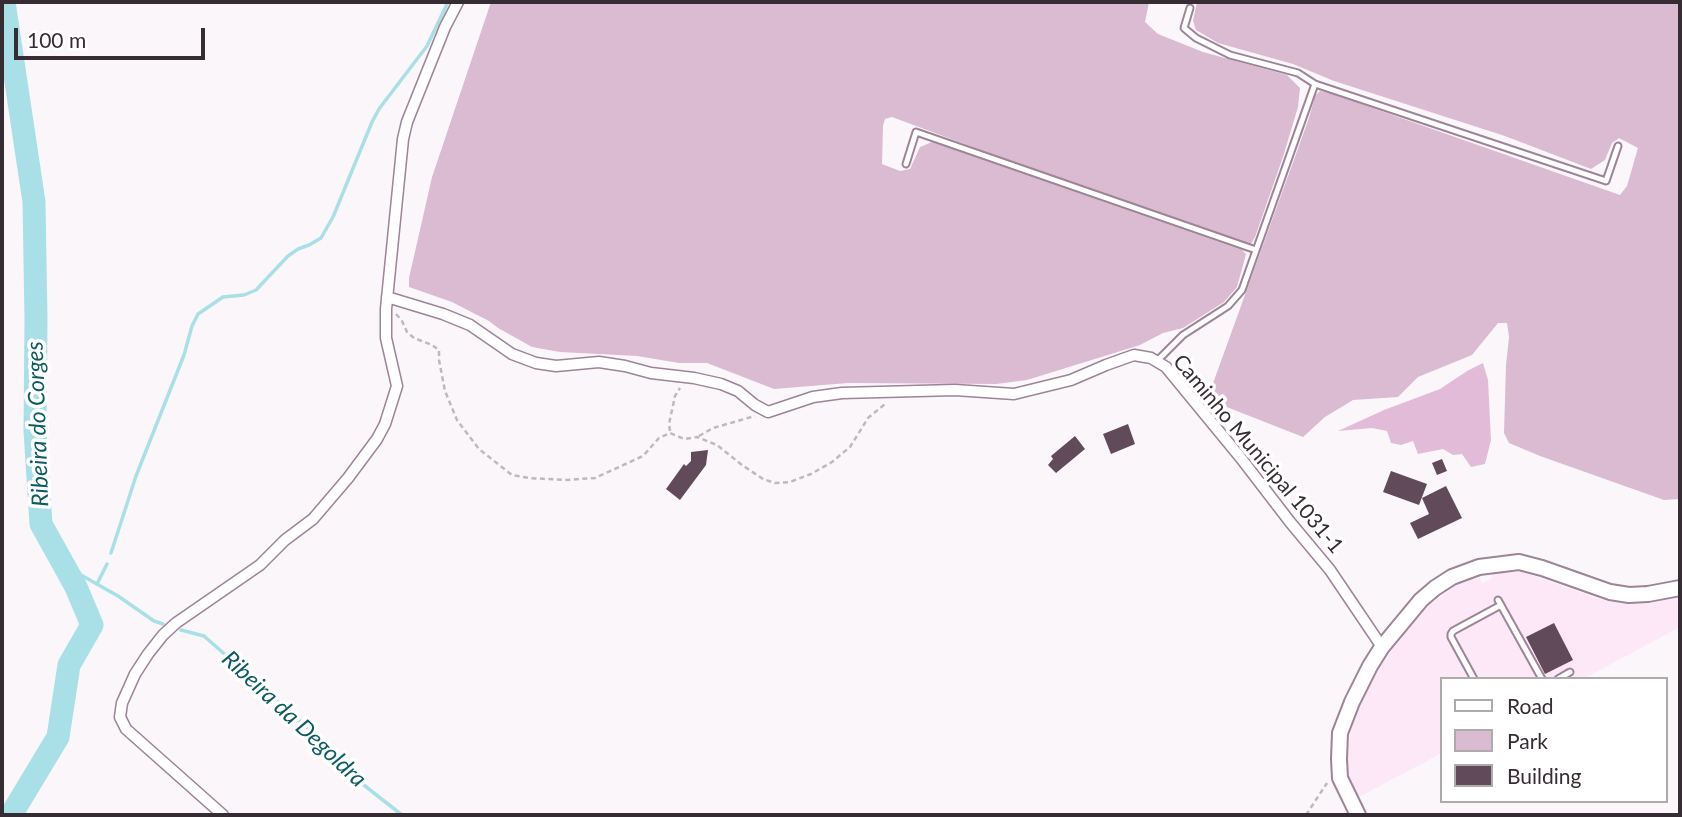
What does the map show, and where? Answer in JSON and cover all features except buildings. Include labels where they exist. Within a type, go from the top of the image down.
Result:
[{"type":"main road","points":[[1358,815],[1340,778],[1340,733],[1352,702],[1382,647],[1421,600],[1435,588],[1452,577],[1479,567],[1519,562],[1610,592],[1648,594],[1680,588]]},
{"type":"street","points":[[223,815],[126,729],[120,717],[122,703],[135,674],[163,635],[176,622],[260,565],[285,540],[313,519],[348,478],[385,424],[397,386],[386,338],[386,300],[407,122],[445,27],[458,2]]},
{"type":"street","points":[[386,300],[443,314],[470,325],[512,354],[536,363],[556,366],[599,362],[651,373],[694,377],[738,391],[768,412]]},
{"type":"street","name":"Caminho Municipal 1031-1","points":[[768,412],[813,397],[864,391],[955,390],[1014,394],[1071,380],[1134,355],[1151,358],[1166,367],[1331,570],[1382,647]]},
{"type":"lane","points":[[1190,8],[1184,28],[1196,38],[1230,55],[1298,73],[1315,84],[1606,181],[1618,146]]},
{"type":"lane","points":[[1156,362],[1183,335],[1228,306],[1242,290],[1315,84]]},
{"type":"lane","points":[[905,164],[916,132],[1256,250]]},
{"type":"lane","points":[[1473,677],[1451,634],[1499,603],[1541,677]]},
{"type":"lane","points":[[1561,677],[1570,672]]},
{"type":"path","points":[[386,300],[407,332],[439,350],[445,391],[457,420],[479,449],[512,475],[565,480],[595,478],[643,456],[659,438],[670,433],[684,439],[697,437],[713,428],[768,412]]},
{"type":"path","points":[[670,433],[669,424],[675,396],[681,387],[694,377]]},
{"type":"path","points":[[697,437],[717,444],[742,465],[764,478],[775,483],[790,482],[832,462],[850,447],[868,418],[902,391]]},
{"type":"path","points":[[1306,815],[1329,779]]},
{"type":"shaded area","points":[[1483,363],[1488,380],[1491,440],[1485,464],[1471,467],[1462,454],[1453,455],[1443,449],[1418,454],[1413,441],[1401,445],[1391,443],[1387,431],[1372,428],[1338,431],[1440,389]]},
{"type":"shaded area","points":[[1496,571],[1523,572],[1599,599],[1624,604],[1653,603],[1680,596],[1680,627],[1587,677],[1440,677],[1440,754],[1357,798],[1346,757],[1353,722],[1372,678],[1408,628],[1429,606],[1460,582],[1473,578],[1483,583],[1492,578]]},
{"type":"green space","points":[[491,2],[1149,2],[1145,22],[1158,34],[1203,52],[1287,75],[1300,88],[1298,107],[1251,244],[1056,178],[892,117],[885,119],[882,164],[900,171],[910,169],[920,147],[932,142],[1242,250],[1246,254],[1237,287],[1224,302],[1183,328],[1163,333],[1140,345],[1027,380],[996,384],[848,383],[774,389],[707,363],[679,363],[637,356],[560,352],[532,347],[452,302],[409,287],[432,177]]},
{"type":"green space","points":[[1197,2],[1680,2],[1680,499],[1664,500],[1509,443],[1504,433],[1509,337],[1507,323],[1498,323],[1472,355],[1418,377],[1398,397],[1353,400],[1325,417],[1303,437],[1214,402],[1212,386],[1315,96],[1320,91],[1620,195],[1627,186],[1638,148],[1619,138],[1612,143],[1605,160],[1591,169],[1505,136],[1334,81],[1293,64],[1218,43],[1196,30],[1193,21]]},
{"type":"waterway","name":"Ribeira do Corges","points":[[4,2],[34,202],[35,431],[41,524],[76,587],[92,625],[69,665],[58,737],[11,815]]},
{"type":"waterway","points":[[111,553],[136,476],[198,314],[223,297],[244,295],[256,290],[288,256],[321,238],[333,217],[372,122],[427,46],[448,2]]},
{"type":"waterway","name":"Ribeira da Degoldra","points":[[41,524],[81,575],[163,624]]},
{"type":"waterway","points":[[97,584],[107,564]]},
{"type":"waterway","name":"Ribeira da Degoldra","points":[[181,630],[204,636],[307,727],[328,757],[402,815]]}]
